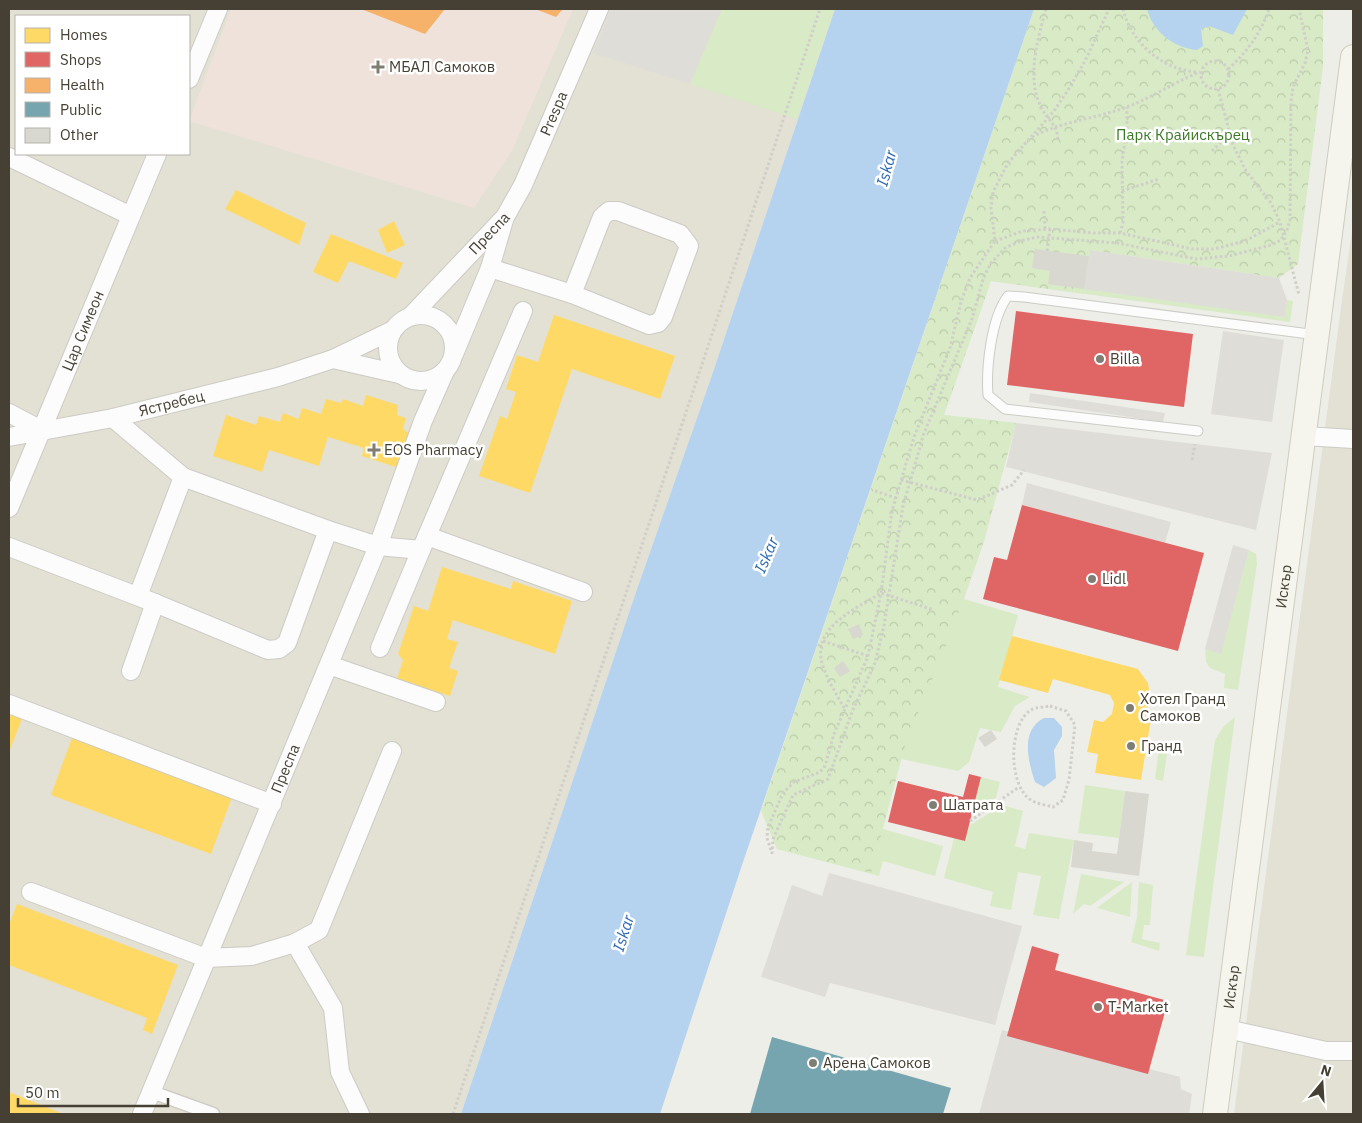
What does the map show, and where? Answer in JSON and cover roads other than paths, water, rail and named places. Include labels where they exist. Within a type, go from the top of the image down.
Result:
[{"type":"main road","name":"Искър","points":[[1216,1114],[1353,57]]},
{"type":"street","points":[[190,77],[218,9]]},
{"type":"street","name":"Prespa","points":[[505,217],[523,186],[599,9]]},
{"type":"street","name":"Цар Симеон","points":[[9,508],[157,155]]},
{"type":"street","points":[[9,157],[131,216]]},
{"type":"street","points":[[490,268],[572,294],[649,325],[658,322],[663,317],[689,246],[680,234],[618,211],[609,211],[602,217],[572,294]]},
{"type":"street","name":"Преспа","points":[[142,1114],[378,546],[423,420],[490,268],[505,217]]},
{"type":"street","name":"Преспа","points":[[411,316],[505,217]]},
{"type":"street","points":[[380,648],[523,311]]},
{"type":"street","points":[[421,315],[440,321],[452,337],[449,364],[433,379],[418,381],[399,374],[389,358],[389,339],[393,330],[398,324],[411,316],[421,315]]},
{"type":"street","name":"Ястребец","points":[[9,437],[113,418],[213,395],[333,359],[393,330]]},
{"type":"street","name":"Ястребец","points":[[333,359],[399,374]]},
{"type":"street","name":"Преспа","points":[[418,381],[423,420]]},
{"type":"street","points":[[9,413],[41,430]]},
{"type":"street","points":[[113,418],[183,477],[328,530],[378,546],[424,543],[583,592]]},
{"type":"street","points":[[1304,436],[1353,439]]},
{"type":"street","points":[[138,596],[183,477]]},
{"type":"street","points":[[9,547],[138,596],[268,650],[279,649],[287,643],[328,530]]},
{"type":"street","points":[[131,671],[155,603]]},
{"type":"street","points":[[329,665],[436,702]]},
{"type":"street","points":[[9,704],[272,804]]},
{"type":"street","points":[[31,892],[206,958],[252,956],[296,943],[319,930],[392,751]]},
{"type":"street","points":[[296,943],[333,1008],[340,1072],[360,1114]]},
{"type":"street","points":[[1226,1029],[1326,1051],[1353,1051]]},
{"type":"street","points":[[152,1092],[213,1114]]},
{"type":"lane","points":[[1198,431],[1005,409],[988,395],[987,375],[999,308],[1008,296],[1024,297],[1317,336]]},
{"type":"water","name":"Iskar","points":[[835,9],[1034,9],[742,865],[660,1114],[461,1114],[635,595],[711,378]]},
{"type":"water","points":[[1147,9],[1247,9],[1233,35],[1209,26],[1201,29],[1203,46],[1197,50],[1180,46],[1159,32]]},
{"type":"water","points":[[1044,718],[1054,718],[1062,727],[1062,736],[1054,750],[1056,778],[1044,787],[1035,782],[1028,756],[1028,747],[1031,730],[1036,723]]},
{"type":"place","name":"МБАЛ Самоков","points":[[378,67]]},
{"type":"place","name":"Billa","points":[[1100,359]]},
{"type":"place","name":"EOS Pharmacy","points":[[374,450]]},
{"type":"place","name":"Lidl","points":[[1092,579]]},
{"type":"place","name":"Хотел Гранд Самоков","points":[[1130,708]]},
{"type":"place","name":"Гранд","points":[[1131,746]]},
{"type":"place","name":"Шатрата","points":[[933,805]]},
{"type":"place","name":"T-Market","points":[[1098,1007]]},
{"type":"place","name":"Арена Самоков","points":[[813,1063]]},
{"type":"park label","name":"Парк Крайискърец","points":[[1183,135]]}]
